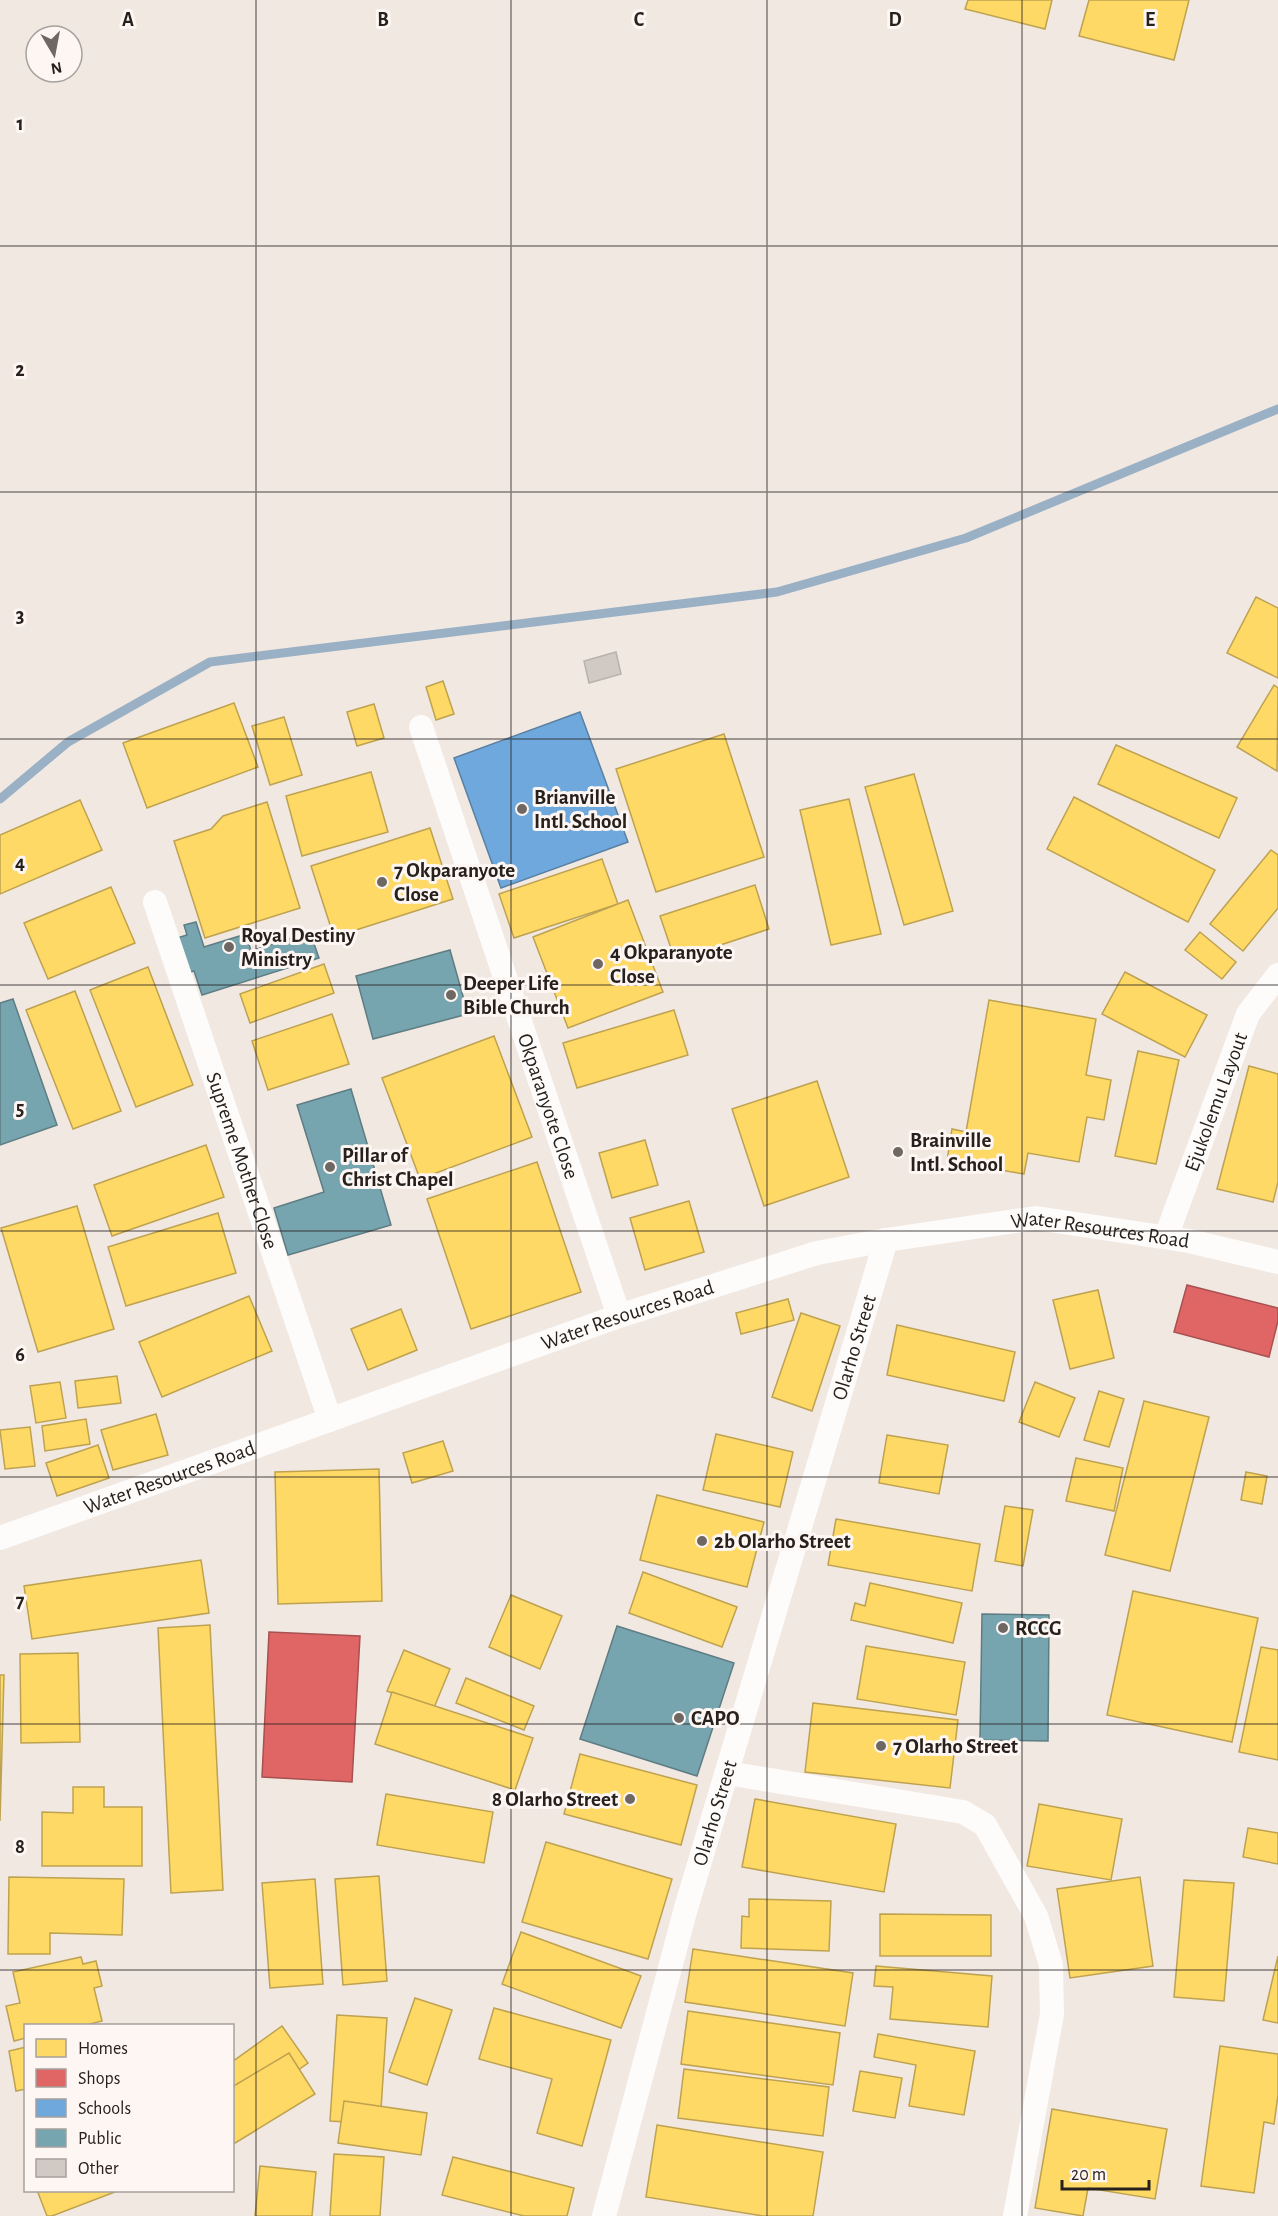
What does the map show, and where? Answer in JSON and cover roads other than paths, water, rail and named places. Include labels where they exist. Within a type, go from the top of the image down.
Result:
[{"type":"street","name":"Okparanyote Close","points":[[422,727],[619,1316]]},
{"type":"street","name":"Supreme Mother Close","points":[[155,902],[330,1420]]},
{"type":"street","name":"Ejukolemu Layout","points":[[1166,1238],[1248,1014],[1278,975]]},
{"type":"street","name":"Water Resources Road","points":[[0,1538],[619,1316],[817,1253],[886,1240],[1036,1218],[1166,1238],[1278,1262]]},
{"type":"street","name":"Olarho Street","points":[[604,2216],[686,1908],[886,1240]]},
{"type":"street","points":[[727,1773],[963,1812],[985,1825],[1036,1916],[1052,1965],[1052,2014],[1015,2216]]},
{"type":"waterway","points":[[0,799],[68,742],[210,662],[777,592],[966,538],[1278,409]]},
{"type":"place","name":"Brianville Intl. School","points":[[522,809]]},
{"type":"place","name":"7 Okparanyote Close","points":[[382,882]]},
{"type":"place","name":"Royal Destiny Ministry","points":[[229,947]]},
{"type":"place","name":"4 Okparanyote Close","points":[[598,964]]},
{"type":"place","name":"Deeper Life Bible Church","points":[[451,995]]},
{"type":"place","name":"Brainville Intl. School","points":[[898,1152]]},
{"type":"place","name":"Pillar of Christ Chapel","points":[[330,1167]]},
{"type":"place","name":"2b Olarho Street","points":[[702,1541]]},
{"type":"place","name":"RCCG","points":[[1003,1628]]},
{"type":"place","name":"CAPO","points":[[679,1718]]},
{"type":"place","name":"7 Olarho Street","points":[[881,1746]]},
{"type":"place","name":"8 Olarho Street","points":[[630,1799]]}]
